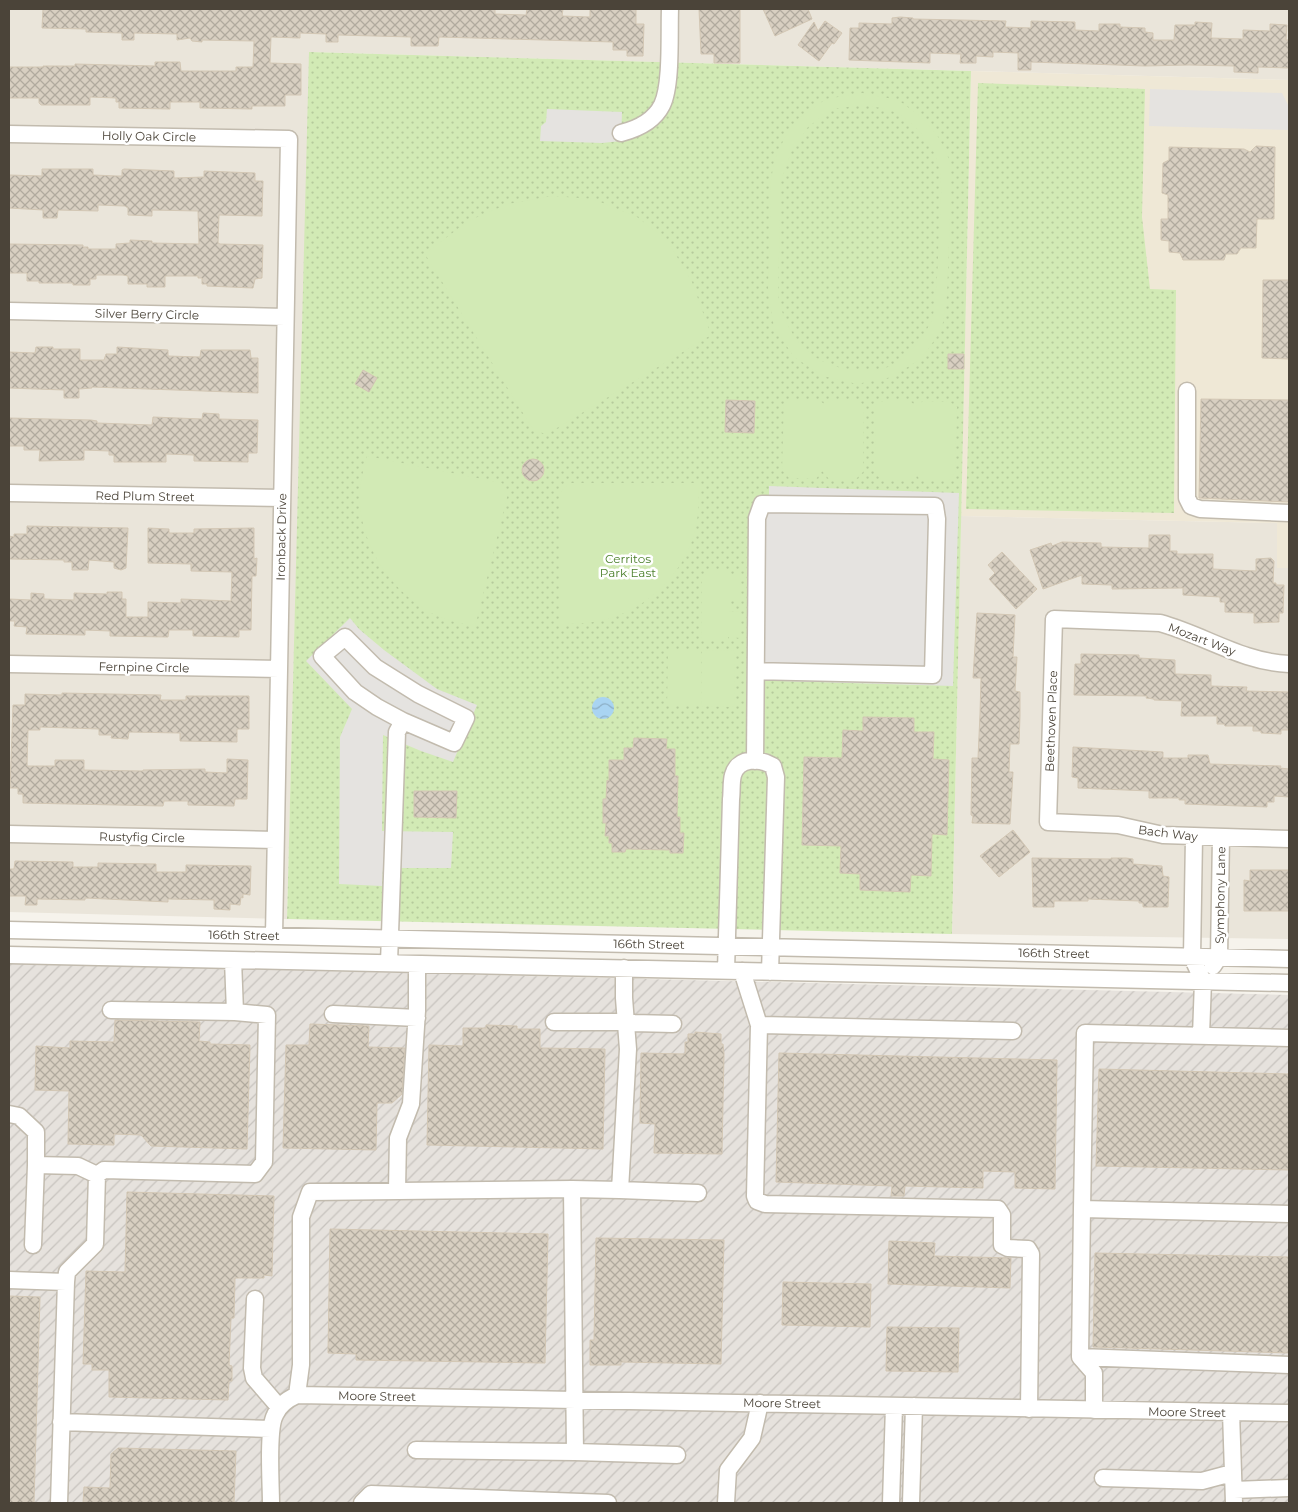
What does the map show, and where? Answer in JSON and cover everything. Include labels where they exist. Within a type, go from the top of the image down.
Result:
[{"type":"street","points":[[621,133],[646,123],[662,104],[668,80],[670,9]]},
{"type":"street","name":"Holly Oak Circle","points":[[9,134],[289,139]]},
{"type":"street","name":"Ironback Drive","points":[[274,936],[289,139]]},
{"type":"street","name":"Silver Berry Circle","points":[[9,311],[285,317]]},
{"type":"street","points":[[1187,391],[1186,498],[1190,506],[1200,509],[1289,513]]},
{"type":"street","name":"Red Plum Street","points":[[9,493],[282,498]]},
{"type":"street","points":[[755,761],[757,518],[762,504],[935,506],[937,519],[933,674],[756,671]]},
{"type":"street","name":"Mozart Way","points":[[1054,620],[1160,623],[1240,654],[1272,663],[1289,664]]},
{"type":"street","name":"Beethoven Place","points":[[1048,822],[1054,620]]},
{"type":"street","points":[[345,637],[375,667],[418,694],[466,718],[454,743],[403,721],[355,692],[322,656],[345,637]]},
{"type":"street","name":"Fernpine Circle","points":[[9,664],[279,669]]},
{"type":"street","points":[[389,963],[396,741],[397,732],[403,721]]},
{"type":"street","points":[[726,970],[733,774],[740,764],[748,761],[764,761],[773,766],[776,778],[770,972]]},
{"type":"street","name":"Bach Way","points":[[1048,822],[1118,825],[1163,835],[1289,839]]},
{"type":"street","name":"Rustyfig Circle","points":[[9,834],[276,840]]},
{"type":"street","points":[[1194,837],[1192,956],[1203,981],[1201,1036]]},
{"type":"street","name":"Symphony Lane","points":[[1203,981],[1219,957],[1220,837]]},
{"type":"street","name":"166th Street","points":[[9,930],[1289,959]]},
{"type":"street","name":"166th Street","points":[[9,955],[1289,983]]},
{"type":"street","points":[[233,960],[235,1012]]},
{"type":"street","points":[[397,1190],[398,1138],[411,1104],[417,1018],[417,964]]},
{"type":"street","points":[[620,1190],[628,1049],[624,968]]},
{"type":"street","points":[[742,971],[760,1025],[755,1196],[757,1201],[765,1204],[998,1209],[1002,1215],[1002,1245],[1008,1248],[1028,1249],[1031,1254],[1029,1409]]},
{"type":"street","points":[[97,1175],[104,1170],[254,1174],[264,1162],[267,1015],[235,1012],[111,1010]]},
{"type":"street","points":[[333,1014],[417,1018]]},
{"type":"street","points":[[554,1022],[673,1024]]},
{"type":"street","points":[[760,1025],[1013,1031]]},
{"type":"street","points":[[1094,1410],[1094,1373],[1080,1357],[1085,1033],[1289,1038]]},
{"type":"street","points":[[9,1114],[19,1116],[36,1132],[34,1245]]},
{"type":"street","points":[[36,1165],[78,1166],[97,1175]]},
{"type":"street","points":[[58,1503],[67,1272],[95,1244],[97,1175]]},
{"type":"street","points":[[572,1189],[575,1452]]},
{"type":"street","points":[[271,1503],[271,1429],[274,1416],[279,1407],[297,1395],[301,1365],[301,1217],[310,1192],[572,1189],[698,1193]]},
{"type":"street","points":[[1082,1209],[1289,1214]]},
{"type":"street","points":[[9,1280],[66,1282]]},
{"type":"street","points":[[255,1299],[252,1368],[254,1378],[279,1407]]},
{"type":"street","points":[[1080,1357],[1289,1365]]},
{"type":"street","name":"Moore Street","points":[[297,1395],[1289,1413]]},
{"type":"street","points":[[726,1503],[728,1470],[752,1438],[760,1403]]},
{"type":"street","points":[[891,1503],[894,1406]]},
{"type":"street","points":[[911,1503],[914,1406]]},
{"type":"street","points":[[1230,1412],[1234,1497],[1289,1488]]},
{"type":"street","points":[[61,1422],[271,1429]]},
{"type":"street","points":[[416,1450],[677,1455]]},
{"type":"street","points":[[1103,1478],[1202,1482],[1232,1473]]},
{"type":"street","points":[[362,1503],[371,1494],[608,1503]]},
{"type":"shaded area","points":[[9,9],[1289,9],[1289,80],[310,52],[287,919],[9,912]]},
{"type":"shaded area","points":[[971,71],[1289,80],[1289,568],[1277,568],[1277,523],[961,516]]},
{"type":"shaded area","points":[[1150,89],[1282,93],[1289,107],[1289,130],[1149,126]]},
{"type":"shaded area","points":[[547,109],[622,112],[621,141],[602,143],[540,141],[541,126],[546,122]]},
{"type":"shaded area","points":[[769,486],[959,493],[953,686],[749,680],[752,525],[769,510]]},
{"type":"shaded area","points":[[961,516],[1277,523],[1277,568],[1289,568],[1289,939],[952,934]]},
{"type":"shaded area","points":[[350,618],[359,629],[384,650],[437,689],[477,705],[453,762],[383,735],[382,831],[453,832],[451,868],[383,868],[382,886],[339,884],[340,737],[352,709],[306,661]]},
{"type":"shaded area","points":[[9,963],[1289,995],[1289,1503],[9,1503]]},
{"type":"green space","name":"Cerritos Park East","points":[[309,52],[971,71],[952,934],[287,919]]},
{"type":"green space","points":[[978,83],[1145,89],[1142,217],[1150,289],[1176,290],[1174,513],[966,509]]},
{"type":"green space","points":[[862,93],[898,100],[924,119],[939,138],[949,159],[951,193],[947,295],[942,329],[922,358],[892,377],[857,384],[823,376],[794,357],[774,327],[768,293],[771,181],[774,161],[785,137],[799,118],[826,99]],"holes":[[[862,105],[892,111],[910,122],[932,149],[941,179],[936,286],[932,319],[921,338],[898,361],[886,368],[869,370],[841,368],[816,358],[800,344],[788,326],[778,295],[781,181],[791,152],[808,127],[832,109]]]},
{"type":"green space","points":[[552,196],[593,199],[637,217],[667,240],[692,282],[711,335],[547,434],[534,431],[425,254],[468,221],[508,204]]},
{"type":"green space","points":[[790,399],[818,399],[824,404],[833,400],[850,399],[864,405],[863,472],[856,479],[829,479],[822,471],[816,479],[789,478],[782,470],[784,404]]},
{"type":"green space","points":[[883,401],[910,401],[916,406],[923,401],[950,402],[957,407],[955,473],[948,481],[921,481],[915,473],[909,481],[881,480],[875,472],[876,405]]},
{"type":"green space","points":[[367,456],[502,483],[508,493],[475,627],[431,613],[415,603],[401,591],[378,561],[370,545],[360,509],[360,486]]},
{"type":"green space","points":[[569,483],[699,483],[698,510],[692,540],[686,555],[668,581],[657,592],[631,610],[617,616],[589,623],[560,624],[560,493]]},
{"type":"green space","points":[[708,571],[729,571],[729,575],[741,575],[740,601],[729,601],[729,611],[740,612],[740,638],[728,637],[728,640],[701,640],[702,580]]},
{"type":"green space","points":[[668,650],[701,650],[700,706],[667,706]]},
{"type":"green space","points":[[702,650],[735,651],[734,707],[701,706]]},
{"type":"water","points":[[603,697],[611,700],[614,708],[611,716],[603,719],[595,716],[592,708],[595,700]]},
{"type":"building","points":[[43,9],[495,9],[495,14],[526,15],[527,9],[563,9],[562,16],[590,17],[590,9],[636,9],[636,24],[644,24],[643,56],[627,56],[627,50],[613,50],[613,42],[439,37],[438,46],[411,46],[411,37],[338,35],[338,42],[326,42],[326,34],[300,33],[300,38],[271,37],[270,63],[301,64],[301,95],[285,95],[285,106],[252,106],[252,109],[200,108],[200,102],[170,102],[170,109],[119,108],[119,102],[116,102],[116,98],[90,97],[90,105],[41,105],[39,98],[9,98],[9,67],[75,66],[75,64],[155,66],[155,62],[180,62],[181,71],[236,71],[236,67],[253,67],[254,41],[202,40],[202,42],[192,41],[190,38],[177,40],[177,34],[134,33],[134,40],[122,40],[122,33],[86,32],[86,29],[42,28]]},
{"type":"building","points":[[699,9],[740,9],[740,63],[714,63],[714,54],[701,54]]},
{"type":"building","points":[[763,9],[808,9],[812,19],[775,36]]},
{"type":"building","points":[[892,18],[913,19],[1006,21],[1005,27],[1031,28],[1031,21],[1075,22],[1075,30],[1099,31],[1099,24],[1120,24],[1120,27],[1145,28],[1145,32],[1153,33],[1153,40],[1174,40],[1175,25],[1195,25],[1195,22],[1212,23],[1211,38],[1243,39],[1243,30],[1270,31],[1270,24],[1287,25],[1286,40],[1289,40],[1289,68],[1258,67],[1258,73],[1234,72],[1234,66],[1145,66],[1031,62],[1031,70],[1018,70],[1018,53],[993,52],[993,57],[976,56],[976,63],[960,63],[961,54],[930,53],[930,63],[849,60],[850,28],[859,28],[859,23],[892,24]]},
{"type":"building","points":[[825,21],[842,33],[819,61],[798,45],[814,22],[818,31]]},
{"type":"building","points":[[1256,146],[1275,147],[1274,219],[1257,219],[1256,248],[1241,248],[1237,254],[1226,254],[1224,260],[1183,260],[1180,253],[1169,252],[1169,241],[1161,240],[1161,219],[1168,219],[1168,195],[1162,193],[1163,163],[1169,160],[1169,147],[1244,149],[1250,152]]},
{"type":"building","points":[[42,169],[93,169],[93,175],[117,176],[122,176],[122,170],[124,169],[174,171],[174,178],[204,177],[204,171],[255,173],[255,181],[263,181],[262,216],[219,215],[218,243],[263,245],[262,278],[255,279],[253,288],[207,286],[207,284],[202,284],[202,278],[198,278],[198,276],[165,276],[165,287],[147,287],[147,284],[128,284],[128,276],[123,275],[96,275],[96,279],[90,279],[90,285],[73,285],[73,283],[27,281],[27,273],[9,273],[9,244],[83,245],[83,247],[88,247],[88,249],[116,249],[116,244],[130,243],[130,240],[152,241],[152,243],[199,244],[198,211],[152,210],[152,216],[128,215],[128,208],[125,206],[98,205],[98,211],[58,210],[57,218],[43,218],[43,210],[9,208],[9,175],[42,176]]},
{"type":"building","points":[[1263,280],[1289,280],[1289,359],[1262,358]]},
{"type":"building","points":[[36,347],[80,349],[80,360],[104,360],[106,354],[117,354],[117,347],[168,350],[168,356],[200,357],[201,350],[250,350],[251,358],[258,358],[258,393],[92,387],[79,389],[79,398],[64,398],[64,390],[9,388],[9,352],[35,353]]},
{"type":"building","points":[[948,354],[964,354],[964,369],[948,369]]},
{"type":"building","points":[[363,370],[377,378],[369,392],[355,384]]},
{"type":"building","points":[[1201,399],[1289,400],[1289,502],[1199,498]]},
{"type":"building","points":[[726,400],[755,401],[754,433],[725,432]]},
{"type":"building","points":[[203,413],[219,414],[219,419],[258,420],[257,453],[248,453],[248,462],[194,461],[194,455],[166,454],[166,462],[114,462],[114,455],[109,455],[109,451],[84,450],[84,460],[39,461],[40,450],[24,450],[24,446],[9,446],[9,418],[91,420],[97,421],[97,423],[152,425],[153,417],[202,419]]},
{"type":"building","points":[[533,459],[541,462],[544,470],[541,478],[533,481],[525,478],[522,470],[525,462]]},
{"type":"building","points":[[27,526],[128,528],[126,568],[121,570],[114,568],[114,562],[89,560],[88,570],[72,570],[72,562],[64,562],[64,560],[9,559],[9,536],[14,537],[14,534],[27,534]]},
{"type":"building","points":[[148,528],[169,529],[169,533],[194,533],[194,529],[254,528],[254,559],[257,558],[256,576],[252,576],[251,630],[239,630],[239,637],[193,636],[193,630],[169,630],[168,637],[110,636],[110,631],[85,630],[85,635],[26,634],[27,627],[14,626],[15,621],[9,621],[9,599],[31,600],[31,593],[44,594],[44,599],[74,600],[74,593],[107,594],[107,592],[122,592],[122,599],[126,599],[126,617],[148,617],[148,602],[181,603],[181,599],[231,601],[232,572],[191,571],[191,564],[148,563]]},
{"type":"building","points":[[1149,535],[1170,535],[1170,551],[1177,551],[1177,554],[1213,554],[1213,569],[1256,571],[1256,559],[1271,558],[1274,561],[1273,583],[1284,585],[1283,613],[1279,613],[1279,622],[1254,623],[1254,613],[1225,612],[1225,602],[1220,602],[1220,597],[1183,595],[1183,588],[1112,589],[1112,585],[1082,584],[1082,575],[1043,589],[1030,550],[1051,543],[1052,546],[1062,542],[1101,543],[1101,547],[1149,548]]},
{"type":"building","points":[[1002,552],[1037,589],[1016,609],[989,579],[995,573],[988,565]]},
{"type":"building","points":[[977,613],[1015,615],[1013,657],[1017,657],[1015,691],[1020,692],[1020,715],[1019,744],[1010,744],[1009,772],[1013,772],[1010,824],[972,823],[972,758],[978,758],[981,678],[973,678]]},
{"type":"building","points":[[1081,654],[1139,655],[1139,658],[1175,660],[1175,674],[1211,675],[1211,686],[1247,687],[1246,691],[1289,692],[1289,730],[1281,730],[1281,734],[1261,733],[1261,731],[1253,731],[1253,726],[1225,726],[1224,724],[1217,724],[1217,716],[1181,716],[1182,701],[1154,700],[1146,698],[1147,696],[1074,695],[1075,664],[1081,664]]},
{"type":"building","points":[[62,693],[161,695],[160,700],[186,700],[186,696],[249,696],[249,729],[237,729],[237,742],[180,741],[180,733],[129,732],[128,739],[111,738],[112,735],[99,735],[99,729],[40,727],[40,730],[28,730],[27,766],[55,766],[55,760],[84,760],[84,770],[205,769],[205,772],[227,773],[227,759],[248,760],[247,799],[235,799],[234,806],[188,805],[188,801],[164,801],[163,806],[23,803],[23,794],[18,794],[18,788],[10,788],[13,705],[25,705],[25,694],[62,695]]},
{"type":"building","points":[[863,717],[914,718],[914,732],[934,732],[933,759],[949,760],[947,835],[932,834],[931,876],[911,875],[910,892],[860,890],[860,874],[840,873],[841,846],[802,845],[804,757],[842,758],[843,730],[863,731]]},
{"type":"building","points":[[634,738],[667,739],[666,749],[675,749],[675,776],[678,776],[677,817],[680,817],[680,833],[684,833],[683,853],[670,853],[670,850],[626,849],[625,852],[612,852],[612,843],[609,843],[609,836],[605,836],[606,823],[603,823],[603,799],[606,799],[607,780],[609,781],[609,760],[624,760],[624,748],[633,748]]},
{"type":"building","points":[[1073,747],[1163,752],[1163,758],[1188,758],[1188,755],[1208,755],[1210,764],[1281,766],[1280,768],[1289,769],[1289,797],[1274,796],[1274,802],[1267,802],[1267,807],[1185,804],[1185,800],[1179,800],[1179,798],[1149,798],[1149,791],[1078,788],[1078,778],[1072,777]]},
{"type":"building","points":[[414,791],[457,791],[456,818],[414,817]]},
{"type":"building","points":[[1013,830],[1030,852],[999,877],[980,856]]},
{"type":"building","points":[[1032,858],[1126,858],[1133,859],[1133,864],[1162,866],[1163,876],[1169,877],[1168,907],[1143,907],[1143,903],[1139,903],[1139,901],[1088,899],[1088,901],[1054,901],[1054,907],[1033,907]]},
{"type":"building","points":[[15,861],[73,862],[73,867],[98,867],[98,863],[156,864],[156,872],[186,872],[186,865],[251,866],[250,895],[243,894],[240,905],[230,904],[230,910],[214,909],[214,900],[168,899],[168,902],[85,898],[85,900],[37,899],[37,905],[25,905],[26,896],[9,896],[9,869],[14,869]]},
{"type":"building","points":[[1250,870],[1289,870],[1289,911],[1244,911],[1244,880],[1250,881]]},
{"type":"building","points":[[115,1020],[200,1022],[199,1041],[210,1042],[210,1044],[250,1045],[247,1149],[151,1146],[141,1135],[114,1134],[114,1145],[68,1144],[69,1091],[35,1090],[36,1046],[70,1048],[70,1041],[114,1042]]},
{"type":"building","points":[[310,1024],[369,1026],[368,1047],[405,1048],[402,1094],[392,1103],[377,1103],[376,1150],[283,1148],[286,1045],[309,1045]]},
{"type":"building","points":[[486,1025],[517,1026],[517,1029],[540,1029],[540,1048],[605,1049],[603,1149],[427,1145],[429,1045],[463,1046],[463,1028],[486,1028]]},
{"type":"building","points":[[695,1032],[721,1034],[724,1054],[722,1154],[654,1153],[655,1124],[640,1123],[641,1053],[685,1054],[685,1042],[688,1042],[688,1034],[695,1034]]},
{"type":"building","points":[[779,1053],[1057,1060],[1055,1189],[1015,1188],[1015,1172],[983,1171],[983,1188],[905,1186],[904,1196],[891,1196],[892,1186],[776,1182]]},
{"type":"building","points":[[1099,1069],[1289,1074],[1289,1170],[1096,1166]]},
{"type":"building","points":[[127,1192],[274,1196],[272,1276],[264,1275],[264,1278],[235,1278],[234,1318],[231,1318],[229,1365],[232,1366],[232,1381],[229,1381],[228,1400],[109,1397],[109,1370],[92,1370],[92,1364],[83,1364],[86,1271],[125,1272]]},
{"type":"building","points":[[330,1229],[548,1234],[545,1363],[356,1360],[356,1354],[328,1353]]},
{"type":"building","points":[[596,1238],[724,1240],[721,1364],[621,1362],[621,1365],[590,1365],[590,1340],[594,1340]]},
{"type":"building","points":[[889,1241],[935,1243],[934,1256],[1011,1258],[1010,1288],[888,1284]]},
{"type":"building","points":[[1095,1253],[1289,1257],[1289,1353],[1093,1347]]},
{"type":"building","points":[[783,1282],[871,1284],[870,1327],[782,1325]]},
{"type":"building","points":[[9,1296],[40,1297],[34,1503],[9,1503]]},
{"type":"building","points":[[887,1327],[959,1328],[958,1372],[886,1371]]},
{"type":"building","points":[[118,1448],[236,1451],[234,1503],[83,1503],[84,1487],[110,1488],[111,1454]]}]
